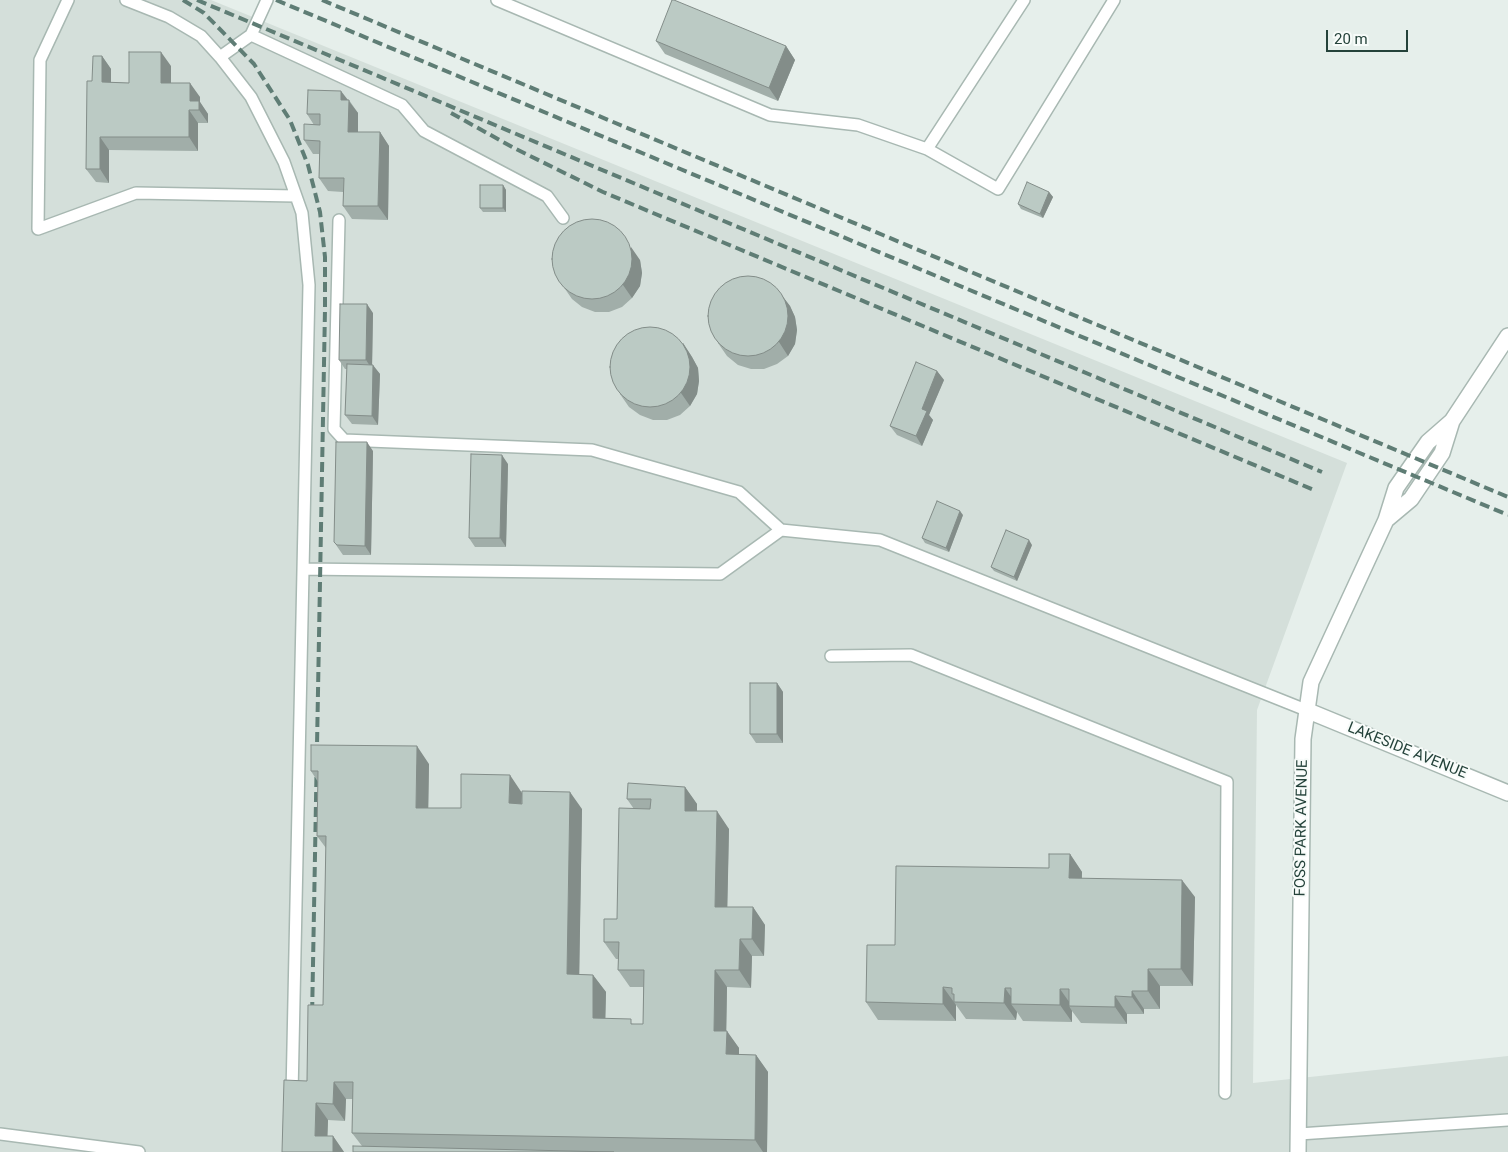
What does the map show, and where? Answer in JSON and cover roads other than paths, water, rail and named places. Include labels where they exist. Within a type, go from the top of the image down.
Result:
[{"type":"street","name":"FOSS PARK AVENUE","points":[[1298,1152],[1303,739],[1306,710],[1315,672],[1386,520],[1411,498],[1442,453],[1452,421],[1508,336]]},
{"type":"street","name":"LAKESIDE AVENUE","points":[[1306,710],[1508,793]]},
{"type":"lane","points":[[68,0],[40,60],[38,228],[136,193],[296,196]]},
{"type":"lane","points":[[126,0],[169,17],[201,36],[251,97],[284,162],[302,213],[308,252],[309,285],[292,1104]]},
{"type":"lane","points":[[220,57],[251,35],[267,0]]},
{"type":"lane","points":[[497,0],[770,115],[858,125],[927,149],[998,188],[1114,0]]},
{"type":"lane","points":[[927,149],[1024,0]]},
{"type":"lane","points":[[251,35],[402,105],[424,132],[546,196],[563,218]]},
{"type":"lane","points":[[339,220],[334,430],[344,440],[592,450],[739,492],[780,530],[880,540],[1306,710]]},
{"type":"lane","points":[[303,569],[720,574],[780,530]]},
{"type":"lane","points":[[831,656],[911,655],[1227,782],[1225,1093]]},
{"type":"lane","points":[[1299,1134],[1508,1120]]},
{"type":"lane","points":[[0,1134],[139,1152]]},
{"type":"railway","points":[[183,0],[204,13],[254,64],[290,120],[308,165],[320,212],[325,257],[325,309],[312,1019]]},
{"type":"railway","points":[[197,0],[1322,472]]},
{"type":"railway","points":[[276,0],[1508,515]]},
{"type":"railway","points":[[322,0],[1508,497]]},
{"type":"railway","points":[[451,113],[514,148],[603,192],[1314,490]]}]
